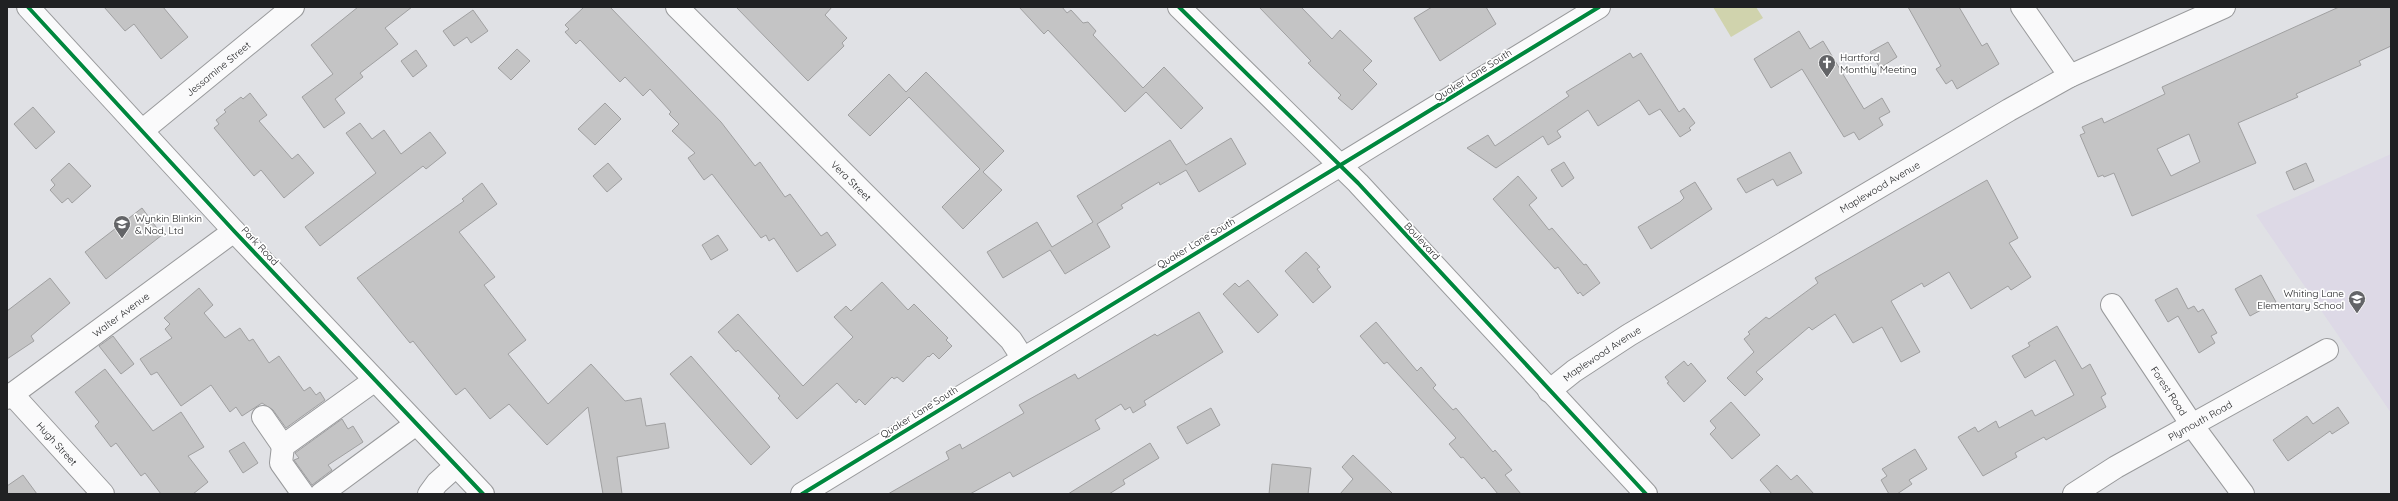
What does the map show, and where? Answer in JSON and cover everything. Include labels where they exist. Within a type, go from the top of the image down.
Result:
[{"type":"street","name":"Park Road","points":[[28,7],[143,130],[234,231],[483,494]]},
{"type":"street","name":"Jessamine Street","points":[[143,130],[294,7]]},
{"type":"street","name":"Vera Street","points":[[677,7],[1007,336],[1022,358]]},
{"type":"street","name":"Boulevard","points":[[1179,7],[1340,166],[1646,494]]},
{"type":"street","name":"Quaker Lane South","points":[[802,494],[1022,358],[1340,166],[1599,7]]},
{"type":"street","points":[[2022,7],[2070,76]]},
{"type":"street","name":"Maplewood Avenue","points":[[1550,391],[1574,371],[1629,335],[1933,154],[2070,76],[2224,7]]},
{"type":"street","name":"Walter Avenue","points":[[9,396],[234,231]]},
{"type":"street","name":"Forest Road","points":[[2112,305],[2192,425],[2243,494]]},
{"type":"street","name":"Plymouth Road","points":[[2074,494],[2116,467],[2327,350]]},
{"type":"street","points":[[283,446],[375,380]]},
{"type":"street","name":"Hugh Street","points":[[9,396],[102,494]]},
{"type":"street","points":[[262,417],[283,446],[281,463],[303,494]]},
{"type":"street","points":[[321,494],[416,424]]},
{"type":"street","points":[[429,494],[456,466]]},
{"type":"shaded area","name":"Whiting Lane Elementary School","points":[[2391,154],[2391,413],[2256,215]]},
{"type":"green space","points":[[1713,7],[1756,7],[1763,18],[1731,37]]},
{"type":"building","points":[[104,7],[163,7],[188,37],[161,59],[134,24],[125,31]]},
{"type":"building","points":[[358,7],[412,7],[385,28],[398,44],[360,73],[363,77],[335,99],[345,113],[324,128],[302,97],[333,74],[311,45]]},
{"type":"building","points":[[584,7],[610,7],[721,122],[755,166],[760,162],[785,197],[790,194],[821,236],[827,232],[836,245],[797,272],[774,238],[769,241],[766,235],[761,238],[712,174],[704,180],[688,158],[695,153],[672,131],[679,124],[669,114],[671,112],[650,89],[643,96],[625,77],[620,82],[580,40],[576,44],[565,32],[569,29],[565,25]]},
{"type":"building","points":[[736,7],[832,7],[825,15],[847,38],[842,43],[844,46],[808,81]]},
{"type":"building","points":[[1019,7],[1062,7],[1067,13],[1071,10],[1083,23],[1088,22],[1096,31],[1093,35],[1143,88],[1164,67],[1203,108],[1181,129],[1146,92],[1125,112],[1048,30],[1044,34]]},
{"type":"building","points":[[1259,7],[1301,7],[1332,39],[1340,30],[1372,61],[1363,70],[1377,84],[1352,110],[1338,98],[1341,95],[1308,63],[1311,61]]},
{"type":"building","points":[[1432,7],[1486,7],[1496,24],[1440,61],[1414,18]]},
{"type":"building","points":[[1908,7],[1959,7],[1982,46],[1987,43],[1999,64],[1957,89],[1952,80],[1946,84],[1936,69],[1941,66]]},
{"type":"building","points":[[2339,7],[2391,7],[2391,46],[2359,61],[2361,65],[2296,94],[2298,97],[2238,123],[2256,163],[2132,216],[2114,173],[2104,177],[2103,175],[2098,177],[2080,135],[2085,133],[2082,127],[2102,118],[2104,123],[2165,94],[2162,87]],"holes":[[[2189,134],[2200,162],[2171,176],[2157,149]]]},
{"type":"building","points":[[473,10],[488,31],[471,43],[467,37],[454,46],[443,31]]},
{"type":"building","name":"Hartford Monthly Meeting","points":[[1799,31],[1810,49],[1823,41],[1864,109],[1882,98],[1890,112],[1879,118],[1883,125],[1859,140],[1854,132],[1844,137],[1802,69],[1771,88],[1754,59]]},
{"type":"building","points":[[1888,42],[1897,57],[1880,68],[1870,52]]},
{"type":"building","points":[[517,49],[530,61],[511,80],[498,68]]},
{"type":"building","points":[[416,50],[427,66],[413,77],[401,61]]},
{"type":"building","points":[[1630,53],[1633,58],[1641,53],[1679,112],[1684,108],[1695,123],[1689,128],[1691,130],[1680,137],[1660,109],[1649,115],[1639,100],[1598,126],[1588,110],[1557,131],[1561,137],[1548,145],[1543,136],[1496,168],[1467,148],[1488,135],[1495,146],[1569,96],[1566,92]]},
{"type":"building","points":[[926,72],[1004,151],[983,172],[1002,190],[963,229],[942,207],[980,169],[909,97],[870,136],[848,115],[889,74],[906,92]]},
{"type":"building","points":[[250,93],[267,115],[259,121],[292,159],[298,154],[314,173],[284,198],[261,170],[254,176],[214,128],[219,124],[216,120],[226,112],[224,110],[241,97],[243,99]]},
{"type":"building","points":[[605,103],[621,119],[595,145],[578,129]]},
{"type":"building","points":[[33,107],[55,132],[36,149],[14,124]]},
{"type":"building","points":[[360,123],[372,139],[384,130],[401,154],[430,132],[446,153],[426,169],[423,166],[320,246],[305,227],[376,173],[346,133]]},
{"type":"building","points":[[1231,138],[1246,164],[1199,192],[1186,170],[1160,185],[1159,182],[1121,205],[1123,208],[1097,224],[1110,247],[1065,274],[1050,250],[1003,278],[987,252],[1037,222],[1052,247],[1093,222],[1077,196],[1170,140],[1186,165]]},
{"type":"building","points":[[1790,152],[1802,173],[1777,186],[1773,179],[1746,193],[1737,179]]},
{"type":"building","points":[[1564,162],[1574,178],[1562,187],[1551,170]]},
{"type":"building","points":[[69,163],[91,186],[72,203],[68,198],[62,203],[50,190],[55,185],[51,180]]},
{"type":"building","points":[[608,163],[622,179],[607,192],[593,176]]},
{"type":"building","points":[[2306,163],[2314,181],[2294,190],[2286,172]]},
{"type":"building","points":[[1518,176],[1537,198],[1529,205],[1549,230],[1552,228],[1584,265],[1586,264],[1600,283],[1583,296],[1580,292],[1578,294],[1558,267],[1555,269],[1493,199]]},
{"type":"building","points":[[1987,180],[2018,238],[2009,243],[2031,277],[2011,290],[2008,286],[1971,309],[1949,272],[1924,287],[1922,283],[1891,301],[1920,352],[1901,362],[1882,327],[1853,343],[1835,314],[1812,330],[1809,327],[1756,372],[1763,379],[1745,396],[1727,378],[1754,352],[1744,339],[1750,334],[1748,332],[1766,317],[1769,319],[1818,283],[1815,278]]},
{"type":"building","points":[[1695,182],[1712,209],[1651,249],[1638,227],[1680,202],[1684,198],[1680,191]]},
{"type":"building","points":[[482,183],[497,204],[459,232],[495,277],[484,285],[526,340],[508,354],[548,404],[591,364],[625,401],[641,398],[646,426],[665,423],[669,448],[617,457],[622,494],[603,494],[588,407],[547,445],[509,404],[490,419],[465,388],[456,395],[413,341],[410,343],[357,278],[464,201],[462,199]]},
{"type":"building","points":[[142,208],[162,235],[106,279],[85,252]]},
{"type":"building","points":[[718,235],[728,250],[711,260],[702,245]]},
{"type":"building","points":[[1306,252],[1320,267],[1317,269],[1331,287],[1313,303],[1285,271]]},
{"type":"building","points":[[2261,275],[2276,302],[2250,316],[2235,289]]},
{"type":"building","points":[[50,278],[70,303],[31,336],[34,341],[7,359],[7,311]]},
{"type":"building","points":[[1248,280],[1278,315],[1258,333],[1223,294],[1235,283],[1239,287]]},
{"type":"building","points":[[882,282],[908,310],[914,304],[948,338],[946,340],[952,346],[939,359],[933,353],[929,357],[928,356],[903,382],[897,377],[894,379],[892,377],[865,405],[859,399],[856,403],[837,383],[797,419],[778,398],[780,396],[738,350],[736,352],[718,332],[738,314],[803,386],[853,337],[834,317],[846,306],[851,311]]},
{"type":"building","points":[[199,288],[213,305],[204,313],[225,338],[240,328],[249,341],[253,339],[269,363],[279,356],[304,391],[310,387],[316,395],[320,392],[325,400],[286,428],[273,410],[262,403],[242,416],[236,407],[230,412],[211,385],[181,406],[157,372],[151,375],[140,359],[172,338],[165,329],[170,324],[164,318]]},
{"type":"building","points":[[2177,288],[2188,309],[2194,306],[2198,312],[2203,309],[2217,333],[2211,336],[2215,343],[2199,353],[2178,316],[2168,322],[2155,300]]},
{"type":"building","points":[[1199,312],[1223,352],[1144,401],[1146,405],[1133,413],[1130,407],[1125,410],[1121,404],[1095,420],[1100,429],[1013,477],[1010,472],[970,494],[888,494],[949,459],[946,452],[960,444],[962,449],[1024,413],[1019,405],[1075,374],[1078,379],[1155,334],[1157,336]]},
{"type":"building","points":[[1376,322],[1417,371],[1421,367],[1436,385],[1433,388],[1453,410],[1456,408],[1493,452],[1495,450],[1512,470],[1505,475],[1521,494],[1498,494],[1484,477],[1482,479],[1463,457],[1461,458],[1449,444],[1456,438],[1387,362],[1384,364],[1360,336]]},
{"type":"building","points":[[2057,326],[2082,369],[2090,364],[2106,394],[2101,397],[2106,407],[2046,440],[2044,437],[2015,453],[2017,457],[1983,476],[1958,437],[1975,427],[1978,432],[1996,421],[1999,428],[2032,410],[2035,416],[2074,395],[2055,360],[2025,378],[2012,356],[2030,346],[2028,343]]},
{"type":"building","points":[[113,336],[134,364],[121,374],[99,346]]},
{"type":"building","points":[[691,356],[770,447],[751,465],[670,374]]},
{"type":"building","points":[[1684,361],[1688,366],[1691,363],[1706,381],[1684,402],[1667,383],[1669,382],[1665,377]]},
{"type":"building","points":[[105,369],[153,431],[181,412],[204,447],[188,456],[208,482],[193,494],[161,494],[145,473],[141,476],[116,443],[111,447],[95,426],[99,422],[75,392]]},
{"type":"building","points":[[1731,402],[1760,435],[1732,459],[1710,434],[1716,428],[1710,421]]},
{"type":"building","points":[[2338,407],[2349,423],[2332,434],[2330,431],[2288,461],[2273,440],[2307,416],[2313,424]]},
{"type":"building","points":[[1211,408],[1220,425],[1187,444],[1177,427]]},
{"type":"building","points":[[342,419],[348,429],[353,426],[363,442],[328,465],[332,470],[312,485],[294,460],[299,458],[295,453]]},
{"type":"building","points":[[244,442],[258,463],[243,473],[229,451]]},
{"type":"building","points":[[1150,443],[1159,458],[1123,480],[1125,484],[1109,494],[1068,494]]},
{"type":"building","points":[[1915,449],[1927,469],[1909,480],[1912,484],[1897,494],[1889,494],[1881,480],[1887,476],[1882,469]]},
{"type":"building","points":[[1353,455],[1393,494],[1340,494],[1353,479],[1342,467]]},
{"type":"building","points":[[1272,464],[1311,468],[1308,494],[1269,494]]},
{"type":"building","points":[[1777,465],[1791,480],[1797,475],[1814,494],[1772,494],[1760,480]]},
{"type":"building","points":[[23,475],[37,494],[7,494],[7,486]]},
{"type":"cycle path","points":[[28,7],[234,231],[483,494]]},
{"type":"cycle path","points":[[1179,7],[1358,183],[1646,494]]},
{"type":"cycle path","points":[[802,494],[1599,7]]},
{"type":"place","name":"Hartford Monthly Meeting","points":[[1827,78]]},
{"type":"place","name":"Wynkin Blinkin & Nod, Ltd","points":[[122,239]]},
{"type":"place","name":"Whiting Lane Elementary School","points":[[2357,314]]}]
